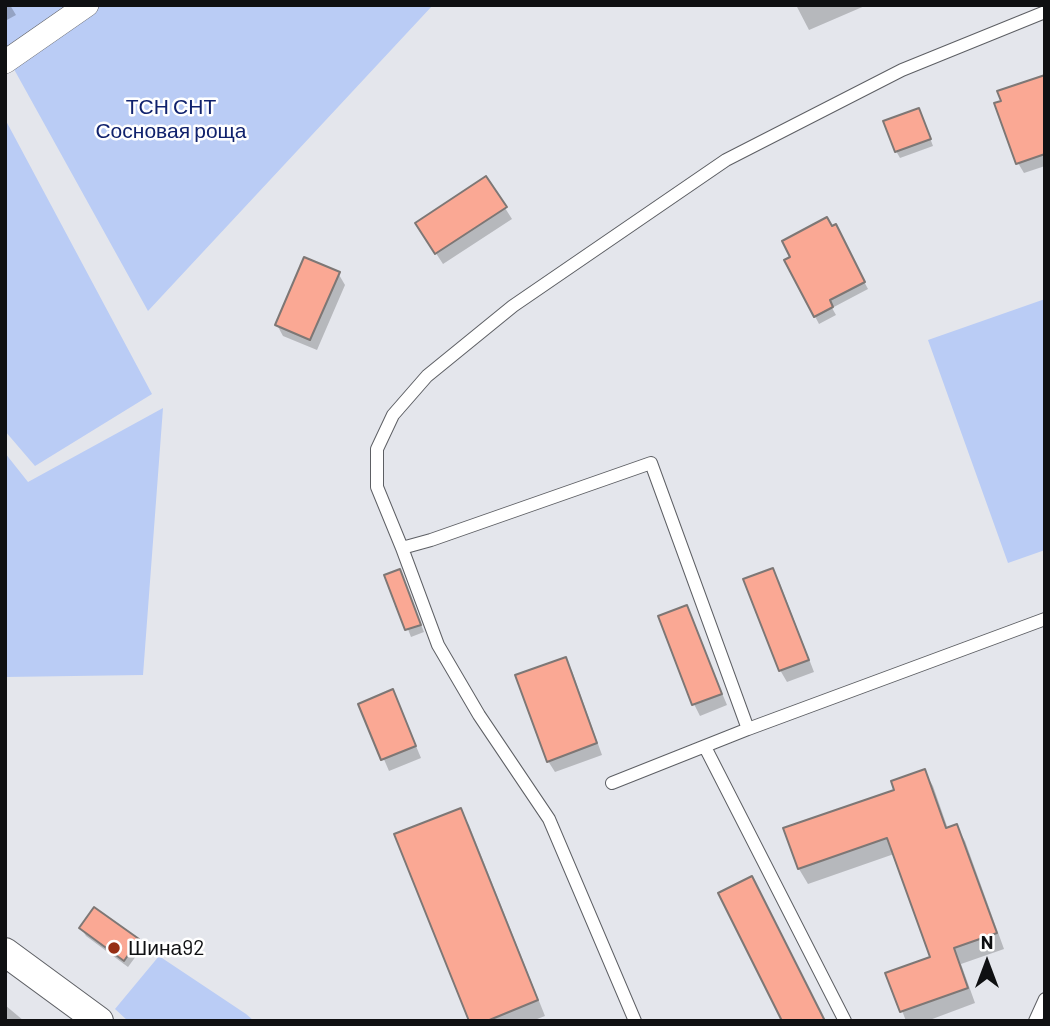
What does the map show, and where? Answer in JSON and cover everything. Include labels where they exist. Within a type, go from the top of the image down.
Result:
[{"type":"street","points":[[5,62],[88,5]]},
{"type":"street","points":[[5,952],[99,1021]]},
{"type":"lane","points":[[635,1021],[549,819],[480,715],[438,645],[377,487],[377,449],[393,415],[427,376],[513,306],[726,160],[902,70],[1045,12]]},
{"type":"lane","points":[[402,548],[651,463],[748,729]]},
{"type":"lane","points":[[612,783],[748,729],[1045,619]]},
{"type":"lane","points":[[705,747],[845,1021]]},
{"type":"lane","points":[[1035,1021],[1045,999]]},
{"type":"green space","name":"ТСН СНТ Сосновая роща","points":[[5,5],[433,5],[148,311],[5,53]]},
{"type":"green space","points":[[5,119],[152,394],[35,466],[5,431]]},
{"type":"green space","points":[[1045,299],[1045,550],[1008,563],[928,340]]},
{"type":"green space","points":[[163,408],[143,675],[5,677],[5,453],[28,482]]},
{"type":"green space","points":[[159,956],[254,1021],[128,1021],[115,1009]]},
{"type":"building","points":[[1045,75],[1045,154],[1016,164],[994,103],[1001,101],[997,91]]},
{"type":"building","points":[[919,108],[931,139],[895,152],[883,121]]},
{"type":"building","points":[[486,176],[507,207],[435,254],[415,223]]},
{"type":"building","points":[[827,217],[832,226],[836,224],[865,282],[830,300],[833,307],[814,317],[784,260],[790,257],[782,241]]},
{"type":"building","points":[[304,257],[340,272],[310,340],[275,325]]},
{"type":"building","points":[[773,568],[809,660],[779,671],[743,579]]},
{"type":"building","points":[[400,569],[421,625],[405,630],[384,575]]},
{"type":"building","points":[[687,605],[722,694],[692,705],[658,616]]},
{"type":"building","points":[[566,657],[597,743],[547,762],[515,675]]},
{"type":"building","points":[[393,689],[416,746],[381,760],[358,704]]},
{"type":"building","points":[[925,769],[946,828],[957,824],[997,933],[954,948],[968,988],[900,1012],[885,973],[930,957],[887,838],[798,869],[783,828],[894,790],[891,781]]},
{"type":"building","points":[[461,808],[538,1000],[487,1021],[469,1021],[394,834]]},
{"type":"building","points":[[752,876],[825,1021],[782,1021],[718,893]]},
{"type":"building","points":[[94,907],[139,939],[124,961],[79,928]]},
{"type":"place","name":"Шина92","points":[[114,948]]}]
